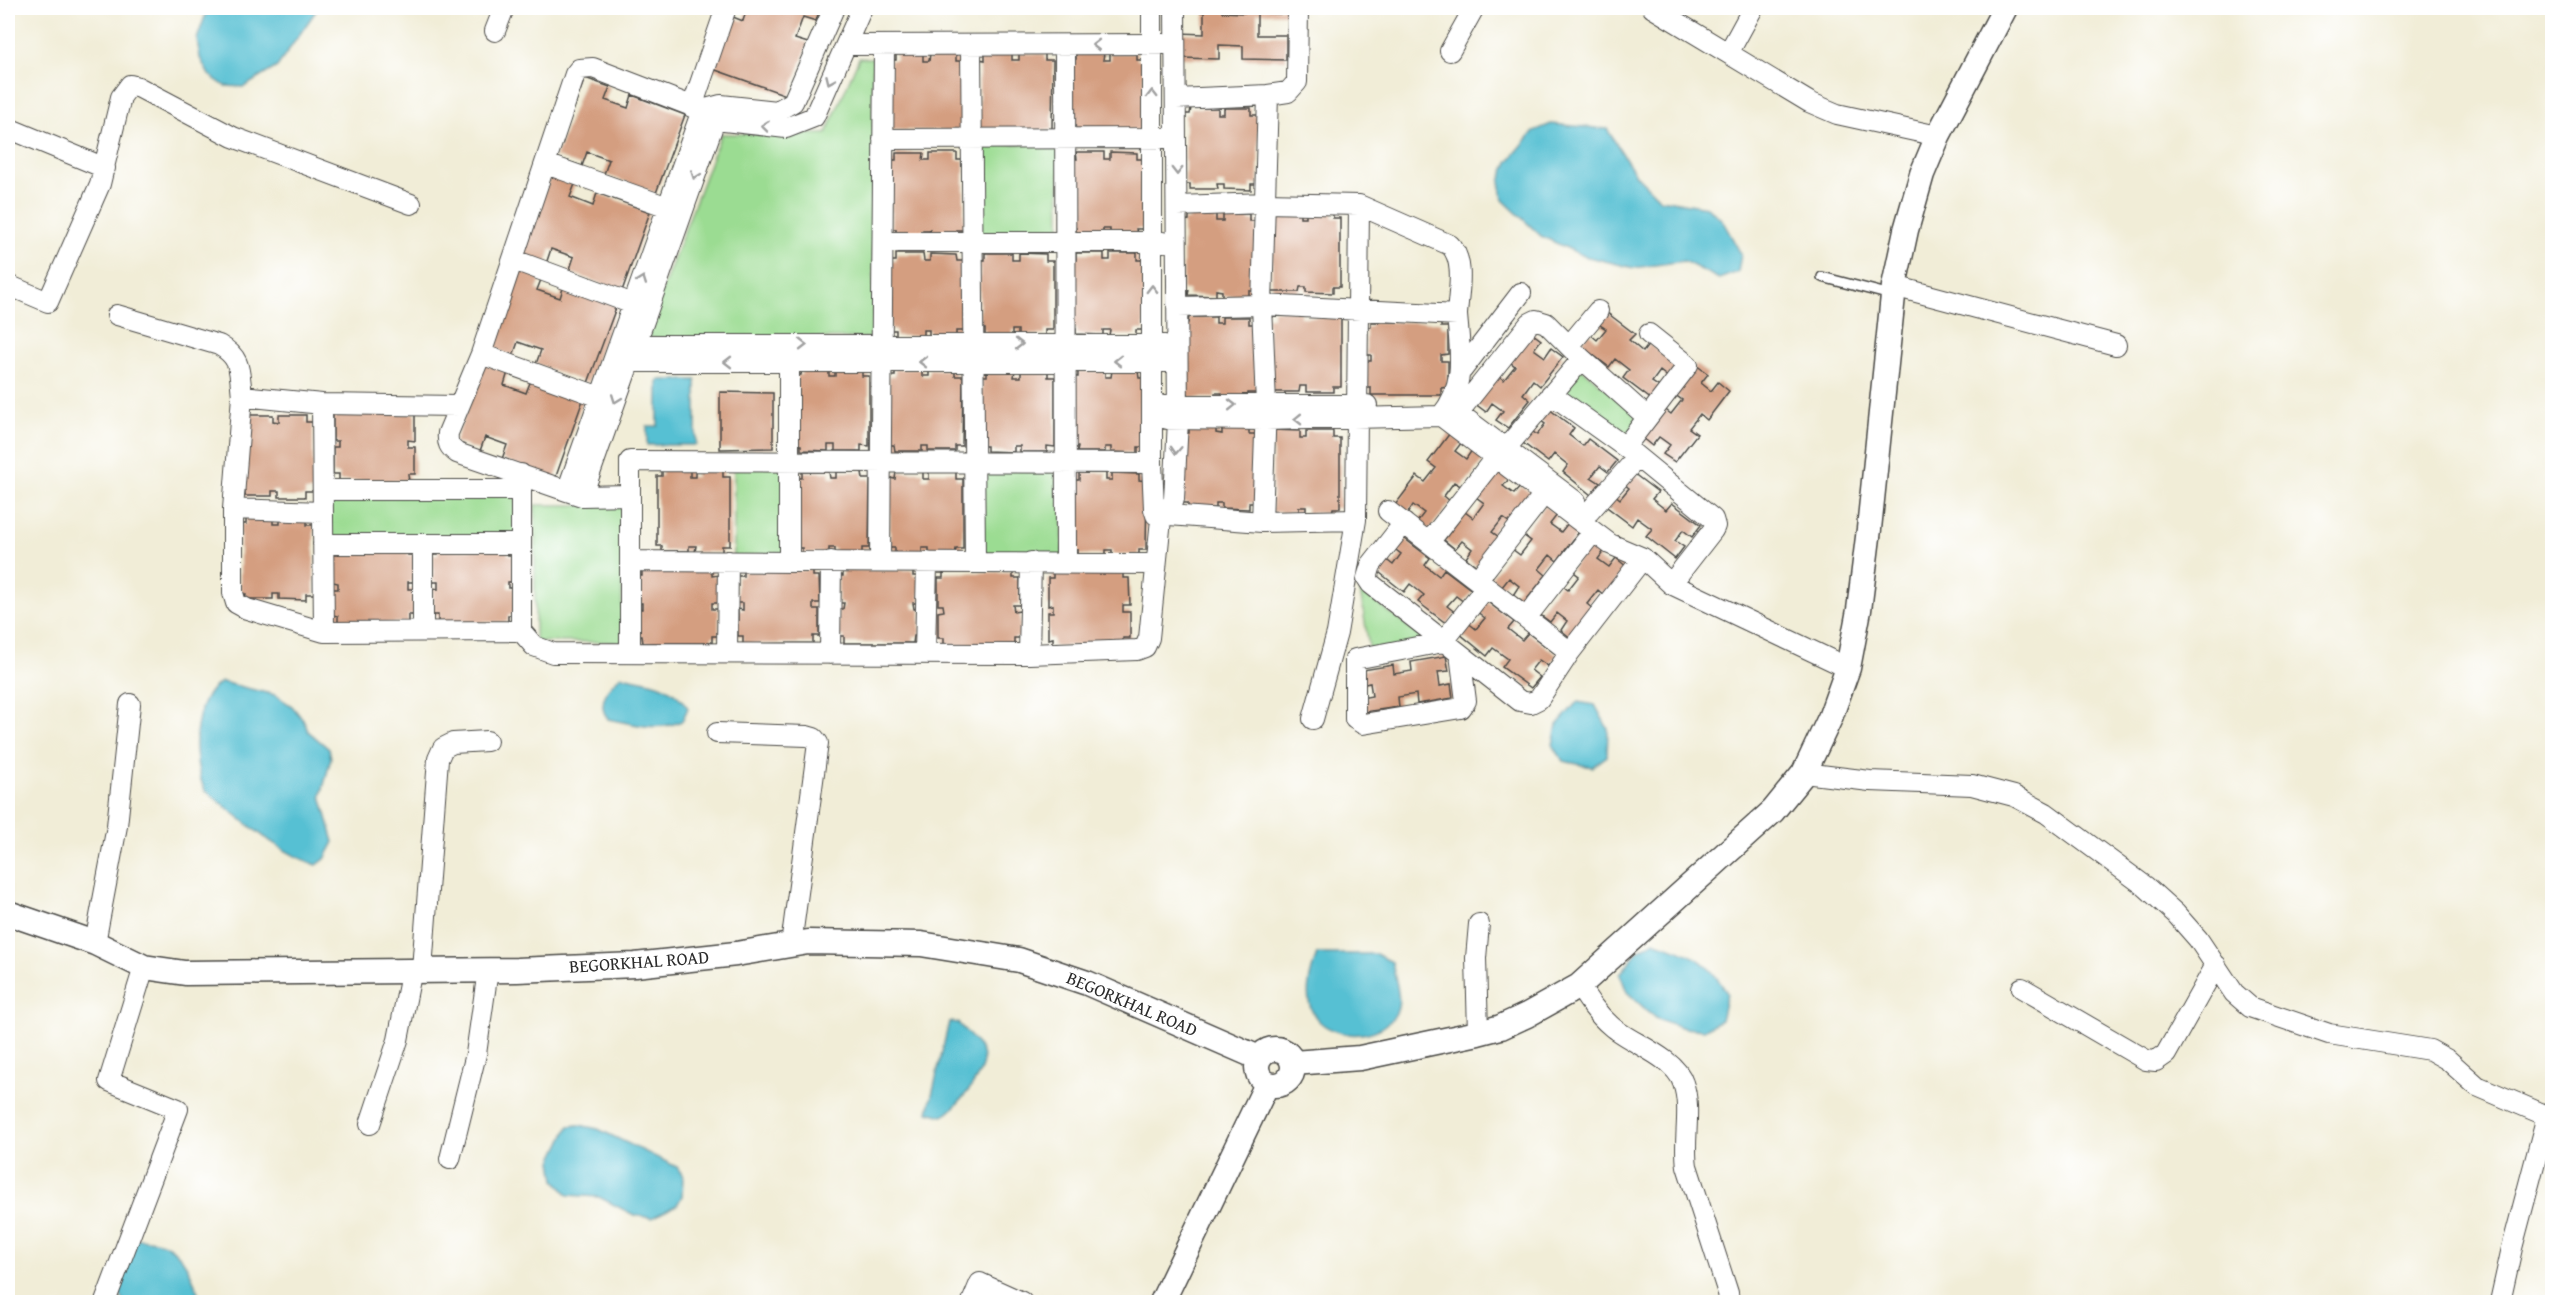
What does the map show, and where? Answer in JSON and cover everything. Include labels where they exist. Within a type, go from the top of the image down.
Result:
[{"type":"street","points":[[495,32],[504,8]]},
{"type":"street","points":[[575,493],[624,354],[703,112],[726,8]]},
{"type":"street","points":[[575,493],[600,397],[624,354],[633,304],[703,112],[721,105],[777,111],[793,102],[834,8]]},
{"type":"street","points":[[630,495],[575,493],[521,482],[457,453],[450,447],[448,433],[481,354],[575,74],[579,69],[593,68],[703,112],[786,128],[814,117],[862,8]]},
{"type":"street","points":[[1152,8],[1152,463],[1156,515],[1262,522],[1356,520]]},
{"type":"street","points":[[521,482],[521,631],[534,646],[553,653],[1029,654],[1137,650],[1145,646],[1149,638],[1155,564],[1165,517],[1173,499],[1178,308],[1175,8]]},
{"type":"street","points":[[1176,99],[1288,92],[1298,82],[1298,8]]},
{"type":"street","points":[[1450,51],[1474,8]]},
{"type":"street","points":[[1653,8],[1809,102],[1838,114],[1938,136]]},
{"type":"street","points":[[1729,52],[1752,8]]},
{"type":"street","points":[[1293,1063],[1360,1058],[1478,1034],[1527,1015],[1579,986],[1773,811],[1804,772],[1830,718],[1848,668],[1859,610],[1869,529],[1893,291],[1912,207],[1922,174],[1938,136],[2005,8]]},
{"type":"street","points":[[846,45],[1152,45],[1176,43]]},
{"type":"street","points":[[880,561],[884,45]]},
{"type":"street","points":[[971,45],[975,562]]},
{"type":"street","points":[[1065,45],[1066,562]]},
{"type":"street","points":[[8,285],[48,302],[105,168],[121,97],[130,85],[138,87],[233,137],[411,204]]},
{"type":"street","points":[[1262,522],[1265,412],[1262,305],[1268,95]]},
{"type":"street","points":[[8,128],[105,168]]},
{"type":"street","points":[[883,139],[1176,138]]},
{"type":"street","points":[[546,164],[668,207]]},
{"type":"street","points":[[1177,207],[1265,203],[1359,205],[1450,245],[1456,251],[1459,268],[1457,315],[1462,370]]},
{"type":"street","points":[[1313,719],[1337,633],[1356,520],[1360,310],[1359,205]]},
{"type":"street","points":[[882,242],[1177,243]]},
{"type":"street","points":[[514,260],[633,304]]},
{"type":"street","points":[[1893,291],[2116,345]]},
{"type":"street","points":[[1449,412],[1462,370],[1521,293]]},
{"type":"street","points":[[1178,308],[1262,305],[1457,315]]},
{"type":"street","points":[[1429,542],[1551,394],[1598,311]]},
{"type":"street","points":[[117,315],[219,345],[230,351],[237,359],[242,396],[233,509],[232,593],[236,603],[247,609],[324,632],[521,631]]},
{"type":"street","points":[[1449,412],[1530,323],[1536,320],[1546,323],[1575,353],[1647,417]]},
{"type":"street","points":[[1589,512],[1631,452],[1647,417],[1688,365],[1649,334]]},
{"type":"street","points":[[624,354],[789,362],[882,353]]},
{"type":"street","points":[[624,354],[1176,353]]},
{"type":"street","points":[[481,354],[600,397]]},
{"type":"street","points":[[789,362],[789,561]]},
{"type":"street","points":[[1551,394],[1631,452],[1713,519],[1713,530],[1671,584]]},
{"type":"street","points":[[242,396],[322,404],[458,406]]},
{"type":"street","points":[[322,404],[324,632]]},
{"type":"street","points":[[1152,410],[1177,413],[1449,412],[1501,453],[1616,532],[1636,555],[1671,584],[1848,668]]},
{"type":"street","points":[[1501,453],[1544,494],[1593,532],[1610,544],[1636,555]]},
{"type":"street","points":[[630,653],[630,461],[1152,463]]},
{"type":"street","points":[[323,490],[521,482]]},
{"type":"street","points":[[1460,654],[1466,701],[1461,708],[1363,724],[1358,723],[1355,719],[1355,659],[1443,642],[1544,494]]},
{"type":"street","points":[[233,509],[323,512]]},
{"type":"street","points":[[1388,511],[1570,652]]},
{"type":"street","points":[[1404,524],[1371,565],[1367,578],[1371,584],[1443,642],[1520,701],[1526,703],[1539,699],[1636,555]]},
{"type":"street","points":[[1526,618],[1593,532]]},
{"type":"street","points":[[323,544],[521,544]]},
{"type":"street","points":[[423,544],[423,632]]},
{"type":"street","points":[[630,561],[1155,564]]},
{"type":"street","points":[[727,653],[728,561]]},
{"type":"street","points":[[830,654],[831,561]]},
{"type":"street","points":[[925,654],[927,562]]},
{"type":"street","points":[[1029,654],[1031,562]]},
{"type":"street","points":[[95,944],[117,826],[130,704]]},
{"type":"street","points":[[717,733],[807,736],[814,738],[818,743],[791,945]]},
{"type":"street","points":[[370,1124],[398,1040],[417,969],[438,759],[442,748],[453,743],[487,741]]},
{"type":"street","points":[[1804,772],[1870,781],[1972,785],[2014,796],[2046,813],[2145,886],[2198,939],[2234,993],[2250,1007],[2329,1034],[2430,1050],[2448,1060],[2477,1086],[2550,1117],[2512,1248],[2500,1302]]},
{"type":"street","name":"BEGORKHAL ROAD","points":[[8,913],[95,944],[144,967],[185,973],[247,974],[635,965],[808,942],[921,944],[1019,960],[1087,983],[1259,1058]]},
{"type":"street","points":[[1478,1034],[1476,958],[1479,924]]},
{"type":"street","points":[[2022,988],[2146,1060],[2156,1061],[2166,1054],[2216,965]]},
{"type":"street","points":[[105,1302],[178,1109],[109,1081],[144,967]]},
{"type":"street","points":[[450,1159],[476,1054],[488,969]]},
{"type":"street","points":[[1579,986],[1595,1010],[1612,1027],[1675,1069],[1683,1082],[1687,1100],[1684,1150],[1687,1166],[1729,1302]]},
{"type":"street","points":[[1280,1049],[1290,1056],[1293,1073],[1285,1083],[1273,1086],[1267,1084],[1259,1076],[1257,1070],[1259,1058],[1268,1050],[1280,1049]]},
{"type":"street","points":[[1162,1302],[1267,1084]]},
{"type":"street","points":[[972,1302],[980,1283],[1022,1302]]},
{"type":"lane","points":[[1822,277],[1893,291]]},
{"type":"green space","points":[[859,58],[873,58],[874,338],[644,338],[721,134],[826,134]]},
{"type":"green space","points":[[977,144],[1059,144],[1060,236],[977,237]]},
{"type":"green space","points":[[1573,362],[1643,418],[1618,450],[1548,394]]},
{"type":"green space","points":[[734,466],[785,466],[785,558],[734,558]]},
{"type":"green space","points":[[979,466],[1063,466],[1063,558],[979,558]]},
{"type":"green space","points":[[327,494],[516,494],[517,540],[327,540]]},
{"type":"green space","points":[[535,505],[622,505],[622,642],[535,642]]},
{"type":"green space","points":[[1360,591],[1431,643],[1370,653]]},
{"type":"water","points":[[208,8],[318,8],[277,67],[244,87],[225,86],[209,75],[200,58],[197,39]]},
{"type":"water","points":[[1551,124],[1607,129],[1636,175],[1660,199],[1707,207],[1722,220],[1741,254],[1738,272],[1719,279],[1684,261],[1634,268],[1584,256],[1541,236],[1503,200],[1500,181],[1508,162],[1534,131]]},
{"type":"water","points":[[658,380],[696,380],[696,445],[647,445],[647,426],[658,426]]},
{"type":"water","points":[[621,676],[659,684],[674,693],[688,708],[682,721],[654,727],[608,719],[603,701],[608,690]]},
{"type":"water","points":[[222,682],[275,695],[292,706],[304,721],[308,731],[329,749],[331,758],[321,796],[334,842],[325,859],[317,865],[301,859],[272,842],[205,790],[197,764],[199,715],[204,701]]},
{"type":"water","points":[[1577,702],[1595,705],[1608,729],[1607,756],[1592,767],[1563,761],[1553,745],[1557,725]]},
{"type":"water","points":[[1654,941],[1696,958],[1719,980],[1727,993],[1721,1020],[1704,1030],[1684,1028],[1655,1018],[1627,992],[1620,974],[1638,951]]},
{"type":"water","points":[[1317,954],[1376,954],[1392,962],[1399,1002],[1396,1013],[1389,1022],[1379,1029],[1354,1034],[1330,1029],[1320,1022],[1310,1006],[1308,991],[1310,975]]},
{"type":"water","points":[[949,1022],[958,1023],[971,1037],[980,1049],[983,1060],[981,1069],[970,1088],[943,1116],[928,1112]]},
{"type":"water","points":[[579,1125],[598,1129],[677,1167],[683,1176],[682,1196],[677,1205],[652,1218],[634,1215],[599,1197],[568,1195],[555,1180],[552,1161],[569,1126]]},
{"type":"water","points":[[134,1238],[163,1243],[178,1254],[188,1268],[201,1302],[124,1302],[117,1284],[117,1276],[121,1262]]},
{"type":"building","points":[[747,8],[820,8],[816,21],[803,17],[795,39],[808,43],[789,96],[710,68],[728,15],[743,21]]},
{"type":"building","points":[[1181,8],[1222,8],[1222,12],[1244,13],[1244,8],[1287,8],[1287,14],[1257,13],[1257,35],[1286,35],[1286,60],[1243,59],[1243,46],[1219,45],[1219,59],[1180,58],[1180,33],[1204,34],[1204,12],[1181,11]]},
{"type":"building","points":[[1076,52],[1104,53],[1103,60],[1110,60],[1110,53],[1137,53],[1137,60],[1144,60],[1144,130],[1070,129],[1071,59],[1076,59]]},
{"type":"building","points":[[985,53],[1012,53],[1012,60],[1019,60],[1019,53],[1045,54],[1045,60],[1053,60],[1052,130],[979,129],[979,59],[985,60]]},
{"type":"building","points":[[896,54],[923,54],[923,61],[929,61],[930,54],[956,54],[956,61],[964,61],[963,131],[890,130],[890,60],[896,60]]},
{"type":"building","points":[[585,78],[610,87],[605,100],[628,108],[632,95],[685,115],[656,193],[604,174],[609,160],[587,152],[582,166],[556,157]]},
{"type":"building","points":[[1191,108],[1218,108],[1218,114],[1224,114],[1224,108],[1251,108],[1251,115],[1259,115],[1258,184],[1251,184],[1251,190],[1224,189],[1224,184],[1217,184],[1218,189],[1190,189],[1190,184],[1185,184],[1185,114],[1190,114]]},
{"type":"building","points":[[1076,152],[1104,152],[1104,159],[1110,159],[1110,152],[1137,153],[1137,159],[1144,159],[1144,229],[1136,229],[1137,234],[1110,234],[1110,229],[1103,229],[1103,234],[1076,234],[1076,228],[1071,228],[1071,159],[1077,159]]},
{"type":"building","points":[[896,153],[924,153],[923,160],[930,160],[930,153],[957,153],[957,160],[964,160],[964,230],[956,230],[956,235],[929,235],[930,230],[923,230],[923,235],[896,235],[896,229],[891,229],[891,160],[896,160]]},
{"type":"building","points":[[550,176],[575,184],[570,197],[593,206],[597,193],[650,212],[622,291],[569,272],[574,257],[551,249],[546,264],[521,254]]},
{"type":"building","points":[[1272,211],[1300,211],[1300,217],[1306,217],[1306,211],[1333,211],[1333,218],[1340,218],[1340,287],[1333,287],[1333,293],[1306,292],[1306,287],[1300,287],[1299,292],[1272,292]]},
{"type":"building","points":[[1189,214],[1216,214],[1216,221],[1223,221],[1223,214],[1249,214],[1249,221],[1257,221],[1256,291],[1249,291],[1249,296],[1222,296],[1222,291],[1216,290],[1216,296],[1188,295],[1189,290],[1183,290],[1183,221],[1189,220]]},
{"type":"building","points":[[985,253],[1012,253],[1012,260],[1019,260],[1019,253],[1046,254],[1046,261],[1053,261],[1053,330],[1045,330],[1045,335],[1018,335],[1018,330],[1012,330],[1012,335],[985,335],[985,329],[979,329],[980,260],[985,260]]},
{"type":"building","points":[[1076,253],[1104,253],[1104,260],[1110,260],[1110,253],[1137,253],[1137,260],[1144,260],[1144,330],[1136,330],[1136,335],[1109,335],[1110,330],[1103,330],[1103,335],[1076,334],[1076,329],[1071,329],[1071,260],[1076,260]]},
{"type":"building","points":[[896,254],[923,254],[924,261],[930,261],[930,254],[956,255],[957,261],[964,261],[964,331],[956,331],[956,336],[929,336],[929,330],[923,330],[923,336],[896,336],[896,330],[890,330],[891,261],[896,261]]},
{"type":"building","points":[[517,268],[542,277],[537,290],[560,298],[564,285],[617,305],[588,383],[536,364],[541,350],[518,342],[513,356],[488,347]]},
{"type":"building","points":[[1273,310],[1300,310],[1300,317],[1341,317],[1341,387],[1333,387],[1333,392],[1306,392],[1306,386],[1300,386],[1299,392],[1272,392],[1267,317],[1273,317]]},
{"type":"building","points":[[1606,312],[1635,334],[1629,340],[1643,352],[1649,344],[1678,366],[1669,378],[1660,371],[1652,382],[1661,388],[1652,400],[1623,378],[1629,370],[1615,359],[1609,367],[1580,345],[1589,333],[1597,340],[1606,329],[1597,323]]},
{"type":"building","points":[[1189,317],[1216,317],[1216,323],[1222,323],[1222,317],[1249,317],[1249,324],[1257,324],[1256,393],[1248,393],[1248,399],[1222,398],[1222,393],[1215,393],[1215,398],[1188,398],[1188,393],[1183,393],[1183,323],[1188,323]]},
{"type":"building","points":[[1371,322],[1441,322],[1441,327],[1448,327],[1448,354],[1441,355],[1441,361],[1448,361],[1448,387],[1441,388],[1441,395],[1371,395],[1371,388],[1366,388],[1366,361],[1371,361],[1371,355],[1366,355],[1366,327],[1371,327]]},
{"type":"building","points":[[1529,331],[1541,340],[1534,349],[1545,357],[1551,348],[1563,357],[1540,386],[1533,380],[1523,394],[1530,400],[1508,428],[1496,420],[1503,411],[1492,403],[1486,412],[1474,403],[1496,374],[1504,380],[1515,366],[1507,360]]},
{"type":"building","points":[[483,363],[508,372],[504,385],[526,393],[531,380],[583,400],[555,479],[502,459],[507,445],[485,437],[480,451],[455,442]]},
{"type":"building","points":[[1696,365],[1708,374],[1701,383],[1711,391],[1718,382],[1729,391],[1707,420],[1700,414],[1689,428],[1697,434],[1675,462],[1663,454],[1670,445],[1659,437],[1652,446],[1641,437],[1663,408],[1671,414],[1682,400],[1674,394]]},
{"type":"building","points":[[802,369],[829,369],[829,376],[835,376],[835,369],[862,369],[862,376],[869,376],[869,446],[861,445],[861,451],[835,451],[835,445],[828,445],[828,451],[801,450],[801,445],[796,445],[796,375],[801,375]]},
{"type":"building","points":[[895,369],[922,369],[922,376],[929,376],[929,369],[955,370],[955,376],[963,376],[962,446],[955,446],[955,451],[928,451],[928,446],[922,446],[922,451],[895,451],[894,445],[889,445],[889,376],[895,376]]},
{"type":"building","points":[[987,370],[1015,370],[1014,377],[1021,377],[1021,370],[1048,370],[1048,377],[1055,377],[1055,447],[1047,446],[1047,452],[1020,452],[1020,446],[1014,446],[1014,452],[987,451],[987,446],[981,446],[982,376],[987,376]]},
{"type":"building","points":[[1078,371],[1105,371],[1105,377],[1111,377],[1112,371],[1138,371],[1139,378],[1146,378],[1145,447],[1138,447],[1138,453],[1111,452],[1111,447],[1105,447],[1105,452],[1077,452],[1078,447],[1072,446],[1073,377],[1078,377]]},
{"type":"building","points":[[720,392],[773,393],[773,448],[720,449]]},
{"type":"building","points":[[1545,406],[1574,428],[1569,435],[1583,446],[1588,439],[1617,461],[1608,472],[1600,466],[1591,477],[1600,483],[1591,495],[1563,472],[1568,465],[1554,454],[1548,462],[1519,440],[1528,428],[1537,435],[1545,424],[1536,417]]},
{"type":"building","points":[[415,413],[415,441],[408,440],[408,447],[415,447],[415,474],[408,474],[409,481],[339,481],[339,474],[333,474],[333,447],[338,447],[338,441],[333,441],[333,414]]},
{"type":"building","points":[[245,415],[273,415],[273,421],[279,422],[279,415],[306,415],[306,422],[313,422],[313,491],[305,491],[305,497],[279,497],[279,491],[272,491],[272,496],[245,496],[245,491],[240,491]]},
{"type":"building","points":[[1189,427],[1216,427],[1216,433],[1222,434],[1222,427],[1249,427],[1249,434],[1257,434],[1256,503],[1249,503],[1249,509],[1222,508],[1222,503],[1216,503],[1216,508],[1188,508],[1188,503],[1183,503],[1183,433],[1189,433]]},
{"type":"building","points":[[1273,430],[1300,431],[1300,438],[1306,438],[1306,431],[1333,431],[1333,438],[1340,438],[1340,508],[1333,508],[1332,513],[1306,513],[1306,507],[1299,507],[1299,513],[1272,512]]},
{"type":"building","points":[[1450,433],[1462,442],[1455,451],[1466,459],[1472,450],[1484,459],[1462,487],[1454,482],[1444,496],[1451,502],[1429,530],[1417,522],[1424,513],[1413,505],[1407,514],[1395,505],[1417,476],[1425,482],[1436,468],[1428,462]]},
{"type":"building","points":[[662,469],[690,470],[690,477],[696,477],[696,470],[723,470],[723,477],[730,477],[730,546],[722,546],[722,552],[695,552],[696,546],[689,546],[689,551],[662,551],[662,546],[657,546],[657,476],[662,476]]},
{"type":"building","points":[[1498,469],[1510,478],[1503,486],[1514,494],[1521,486],[1532,494],[1510,523],[1503,518],[1492,532],[1499,537],[1477,566],[1466,558],[1472,549],[1462,541],[1455,549],[1444,540],[1465,512],[1473,518],[1484,503],[1476,497]]},
{"type":"building","points":[[1629,470],[1658,492],[1652,499],[1666,510],[1672,503],[1701,525],[1692,537],[1683,530],[1675,541],[1684,547],[1675,559],[1646,536],[1652,529],[1637,518],[1632,526],[1603,504],[1612,492],[1620,499],[1629,488],[1620,481]]},
{"type":"building","points":[[802,472],[829,472],[830,478],[836,478],[836,472],[862,472],[863,479],[870,479],[869,548],[862,548],[862,554],[835,553],[835,548],[829,548],[829,553],[802,553],[802,548],[796,548],[797,478],[802,478]]},
{"type":"building","points":[[896,472],[923,472],[923,479],[929,479],[929,472],[956,472],[956,479],[963,479],[963,549],[956,549],[955,554],[929,554],[929,548],[922,548],[922,554],[895,553],[895,548],[890,548],[890,478],[895,479]]},
{"type":"building","points":[[1079,473],[1106,473],[1106,480],[1112,480],[1112,473],[1139,474],[1139,480],[1147,481],[1146,550],[1139,550],[1139,555],[1112,555],[1112,550],[1106,550],[1106,555],[1078,555],[1078,549],[1073,549],[1073,480],[1079,480]]},
{"type":"building","points":[[1545,506],[1557,515],[1550,524],[1561,532],[1568,523],[1579,532],[1557,561],[1550,555],[1539,569],[1546,575],[1524,603],[1513,595],[1519,586],[1509,578],[1502,587],[1491,578],[1512,549],[1520,555],[1531,541],[1523,535]]},
{"type":"building","points":[[246,518],[273,518],[273,524],[280,524],[280,518],[307,518],[307,525],[314,525],[314,594],[306,594],[306,600],[279,599],[279,594],[273,594],[273,599],[245,599],[246,594],[240,594],[240,524],[246,524]]},
{"type":"building","points":[[1401,536],[1430,558],[1425,565],[1439,576],[1444,569],[1473,591],[1464,602],[1456,596],[1447,606],[1456,613],[1447,624],[1418,602],[1424,595],[1410,584],[1404,592],[1375,569],[1384,558],[1393,565],[1401,554],[1392,547]]},
{"type":"building","points":[[1593,541],[1605,550],[1598,559],[1609,567],[1616,558],[1627,567],[1605,596],[1598,590],[1587,604],[1594,610],[1572,639],[1561,630],[1567,621],[1557,613],[1550,622],[1538,613],[1560,584],[1568,590],[1579,576],[1571,570]]},
{"type":"building","points":[[508,549],[508,555],[515,555],[515,582],[508,582],[508,588],[515,588],[515,615],[508,615],[508,622],[438,623],[438,615],[433,615],[433,588],[438,589],[438,582],[433,582],[433,555],[438,555],[438,550]]},
{"type":"building","points":[[338,550],[408,550],[408,555],[415,555],[415,582],[408,582],[408,589],[415,589],[415,615],[408,615],[408,623],[338,623],[338,616],[333,615],[332,589],[338,589],[338,583],[333,582],[332,555],[338,555]]},
{"type":"building","points":[[642,570],[712,570],[712,576],[719,575],[719,603],[712,603],[712,609],[719,609],[719,636],[712,636],[712,643],[643,643],[642,636],[637,636],[637,609],[642,609],[642,603],[637,603],[637,576],[642,576]]},
{"type":"building","points":[[813,570],[813,576],[819,576],[820,603],[813,603],[813,609],[819,609],[819,636],[813,636],[813,643],[743,644],[743,636],[738,636],[738,609],[743,610],[743,603],[737,603],[737,576],[743,576],[743,571]]},
{"type":"building","points":[[843,570],[913,570],[913,576],[920,576],[920,603],[913,603],[914,609],[920,609],[920,636],[914,636],[913,643],[844,643],[844,636],[838,636],[838,609],[843,609],[844,603],[838,603],[838,576],[843,576]]},
{"type":"building","points":[[1013,572],[1013,578],[1020,578],[1020,605],[1013,605],[1014,612],[1020,611],[1020,638],[1014,638],[1014,646],[944,646],[944,638],[938,638],[938,612],[944,611],[943,605],[938,605],[938,578],[943,578],[943,573]]},
{"type":"building","points":[[1053,573],[1123,573],[1123,578],[1129,578],[1130,605],[1123,605],[1123,612],[1130,612],[1130,638],[1123,638],[1123,646],[1053,646],[1053,638],[1048,639],[1048,612],[1053,612],[1053,605],[1048,606],[1048,578],[1053,578]]},
{"type":"building","points":[[1485,600],[1514,622],[1508,629],[1522,640],[1528,633],[1557,655],[1548,666],[1539,660],[1531,670],[1540,677],[1531,688],[1502,667],[1508,659],[1493,648],[1487,656],[1459,633],[1467,622],[1476,629],[1485,618],[1476,611]]},
{"type":"building","points":[[1446,656],[1449,671],[1438,672],[1440,686],[1451,684],[1453,698],[1417,704],[1416,694],[1398,697],[1399,707],[1364,712],[1361,698],[1372,696],[1370,683],[1359,685],[1357,671],[1393,665],[1394,674],[1412,671],[1411,662]]}]
